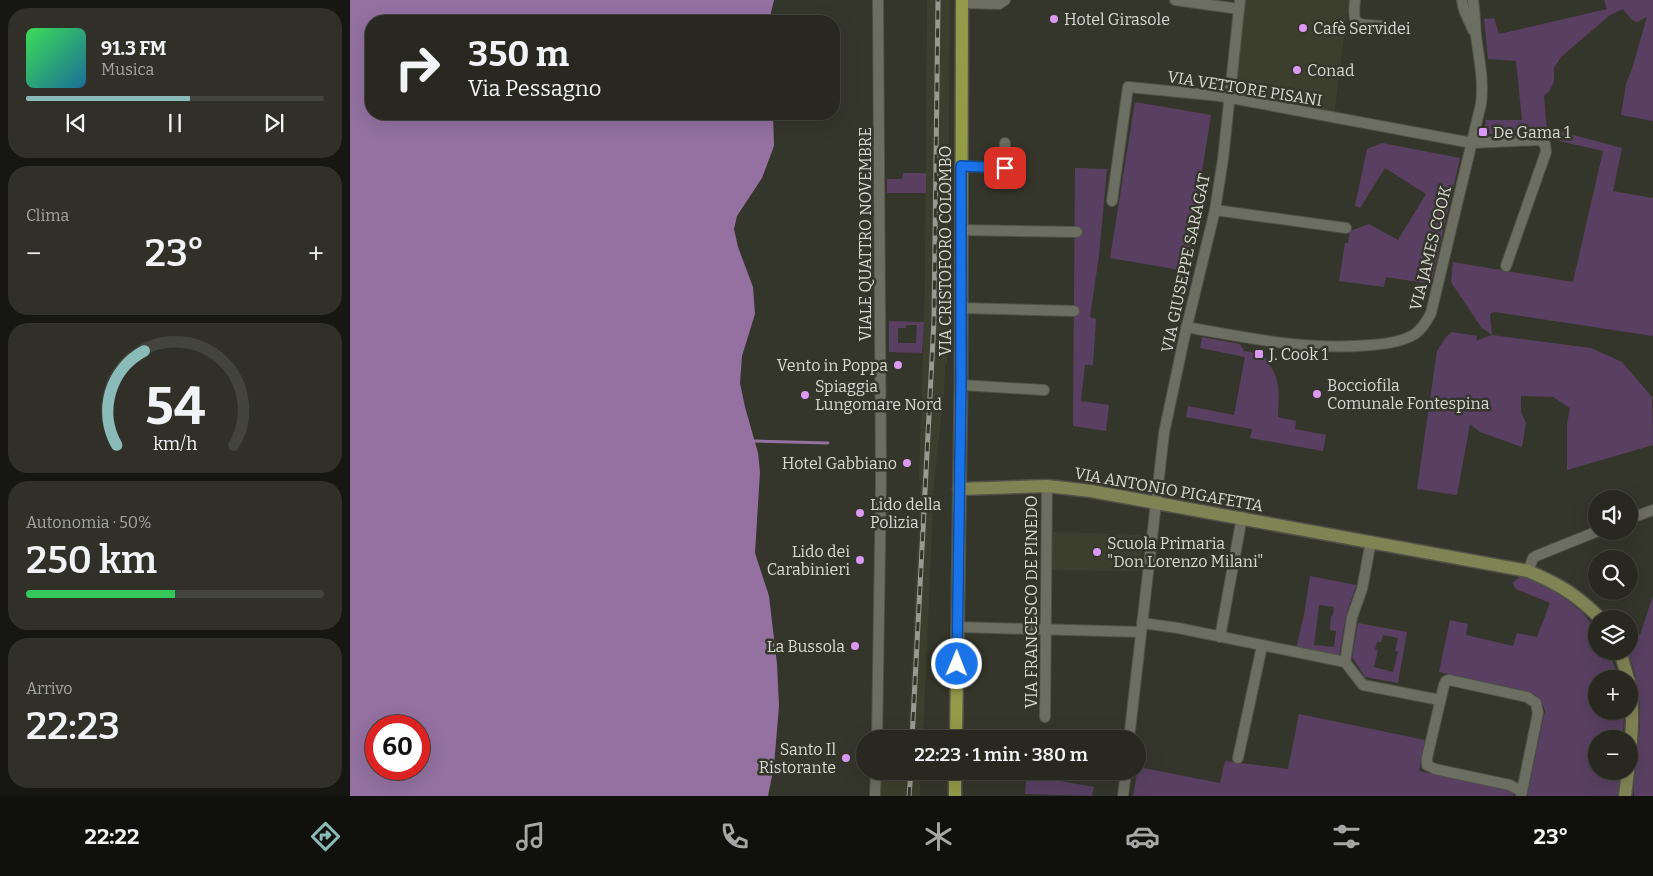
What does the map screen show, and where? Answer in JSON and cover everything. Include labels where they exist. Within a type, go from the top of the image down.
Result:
[{"type":"main road","name":"VIA CRISTOFORO COLOMBO","points":[[956,730],[961,385],[962,2]]},
{"type":"main road","name":"VIA ANTONIO PIGAFETTA","points":[[960,489],[1047,486],[1091,491],[1242,517],[1528,571],[1563,588],[1579,598],[1592,610]]},
{"type":"main road","points":[[955,780],[955,796]]},
{"type":"main road","points":[[1626,793],[1627,780]]},
{"type":"street","name":"VIALE QUATTRO NOVEMBRE","points":[[877,730],[881,480],[878,0]]},
{"type":"street","name":"VIA CRISTOFORO COLOMBO","points":[[962,2],[999,4],[1005,0]]},
{"type":"street","points":[[1175,0],[1239,5]]},
{"type":"street","points":[[1355,0],[1353,17],[1355,21],[1381,26]]},
{"type":"street","points":[[1462,0],[1464,10],[1476,35]]},
{"type":"street","points":[[1473,0],[1476,35]]},
{"type":"street","name":"VIA GIUSEPPE SARAGAT","points":[[1131,730],[1155,502],[1166,418],[1215,210],[1223,159],[1239,5]]},
{"type":"street","name":"VIA JAMES COOK","points":[[1186,327],[1296,346],[1346,347],[1394,343],[1414,335],[1424,326],[1431,313],[1480,104],[1483,82],[1476,35]]},
{"type":"street","name":"VIA VETTORE PISANI","points":[[1112,201],[1128,87],[1229,98],[1472,142],[1538,139],[1543,141],[1546,146],[1546,152],[1506,266]]},
{"type":"street","points":[[961,166],[1005,168],[1006,143]]},
{"type":"street","points":[[1215,210],[1346,228]]},
{"type":"street","points":[[961,230],[1077,232]]},
{"type":"street","points":[[961,308],[1074,311]]},
{"type":"street","points":[[961,385],[1044,390]]},
{"type":"street","name":"VIA FRANCESCO DE PINEDO","points":[[1045,717],[1047,486]]},
{"type":"street","points":[[1638,516],[1653,510]]},
{"type":"street","points":[[1220,637],[1242,517]]},
{"type":"street","points":[[1528,571],[1533,558],[1536,556],[1588,535]]},
{"type":"street","points":[[1345,662],[1352,617],[1362,589],[1371,541]]},
{"type":"street","points":[[957,627],[1046,629],[1178,628],[1345,662],[1363,685],[1440,700]]},
{"type":"street","points":[[1238,758],[1262,646]]},
{"type":"street","points":[[1449,680],[1532,700],[1536,703],[1538,713],[1522,794],[1510,786],[1435,769],[1427,765],[1440,700],[1445,683],[1449,680]]},
{"type":"street","points":[[875,796],[876,780]]},
{"type":"street","points":[[1123,796],[1125,780]]},
{"type":"shaded area","points":[[350,0],[774,0],[770,15],[365,15],[365,120],[773,120],[774,146],[762,178],[737,216],[734,229],[738,247],[753,287],[755,314],[742,356],[740,383],[758,453],[760,472],[755,553],[769,596],[777,664],[779,706],[774,766],[768,796],[350,796]]},
{"type":"shaded area","points":[[927,0],[950,0],[947,363],[945,365],[944,394],[934,481],[923,730],[908,730],[921,479],[919,478],[925,281]]},
{"type":"shaded area","points":[[1245,0],[1349,0],[1334,115],[1235,95]]},
{"type":"shaded area","points":[[1604,0],[1653,0],[1653,121],[1621,115],[1626,84],[1647,17],[1637,22],[1631,19],[1623,9],[1610,15],[1561,57],[1554,68],[1554,82],[1544,96],[1547,132],[1489,134],[1484,130],[1486,120],[1522,120],[1516,61],[1488,59],[1484,19],[1494,18],[1499,34],[1607,9]]},
{"type":"shaded area","points":[[1135,102],[1211,115],[1186,271],[1110,258]]},
{"type":"shaded area","points":[[1558,131],[1622,148],[1613,191],[1653,198],[1653,336],[1495,312],[1491,313],[1490,316],[1492,335],[1481,327],[1451,282],[1453,262],[1573,282],[1603,151],[1559,141]]},
{"type":"shaded area","points":[[1382,143],[1460,158],[1431,284],[1386,277],[1384,287],[1339,281],[1345,243],[1348,243],[1350,231],[1369,224],[1398,240],[1426,194],[1385,168],[1360,208],[1355,206],[1367,149]]},
{"type":"shaded area","points":[[1075,168],[1107,169],[1099,255],[1090,317],[1096,319],[1093,365],[1085,365],[1081,401],[1109,405],[1106,431],[1073,426]]},
{"type":"shaded area","points":[[903,173],[926,173],[926,193],[887,193],[887,179],[902,179]]},
{"type":"shaded area","points":[[889,321],[924,322],[922,353],[889,352]],"holes":[[[906,325],[917,325],[916,343],[898,343],[898,328],[906,328]]]},
{"type":"shaded area","points":[[1452,332],[1477,336],[1476,341],[1492,335],[1591,348],[1622,362],[1652,397],[1653,445],[1567,470],[1567,424],[1570,408],[1553,397],[1521,396],[1521,412],[1526,423],[1522,447],[1480,432],[1470,424],[1457,495],[1417,489],[1437,351],[1446,337]]},
{"type":"shaded area","points":[[1202,337],[1240,344],[1244,351],[1262,353],[1273,370],[1278,383],[1278,417],[1296,421],[1295,429],[1326,435],[1323,451],[1250,438],[1252,429],[1186,417],[1188,406],[1234,415],[1245,357],[1200,348]]},
{"type":"shaded area","name":"Scuola Primaria \"Don Lorenzo Milani\"","points":[[1053,532],[1144,535],[1139,571],[1052,570]]},
{"type":"shaded area","points":[[1310,576],[1356,585],[1346,616],[1339,656],[1296,648],[1304,615]],"holes":[[[1319,605],[1334,607],[1330,630],[1336,631],[1334,647],[1314,645]]]},
{"type":"shaded area","points":[[1521,576],[1541,584],[1563,597],[1582,612],[1588,620],[1588,660],[1612,660],[1616,670],[1588,670],[1588,720],[1624,720],[1623,730],[1588,730],[1588,780],[1620,780],[1619,796],[1527,796],[1545,711],[1540,699],[1530,692],[1439,672],[1450,620],[1468,624],[1466,635],[1513,646],[1517,633],[1537,637],[1550,603],[1516,589],[1512,583]]},
{"type":"shaded area","points":[[1653,596],[1653,796],[1634,796],[1634,780],[1638,780],[1640,705],[1638,670],[1633,670],[1631,660],[1638,660],[1638,635],[1640,635]]},
{"type":"shaded area","points":[[1358,623],[1407,632],[1398,683],[1365,677],[1352,657]],"holes":[[[1383,635],[1398,638],[1395,651],[1398,652],[1393,672],[1374,667],[1378,650],[1375,649],[1377,642],[1381,642]]]},
{"type":"shaded area","points":[[1299,714],[1425,740],[1419,771],[1506,789],[1513,792],[1514,796],[1133,796],[1136,780],[1146,780],[1146,769],[1220,783],[1225,761],[1288,769]]},
{"type":"shaded area","points":[[882,780],[921,780],[920,796],[881,796]]},
{"type":"shaded area","points":[[1026,780],[1055,780],[1094,787],[1092,796],[1025,794]]},
{"type":"waterway","points":[[755,441],[828,443]]},
{"type":"railway","points":[[912,730],[934,320],[938,0]]},
{"type":"railway","points":[[909,796],[910,780]]},
{"type":"place","name":"Hotel Girasole","points":[[1054,19]]},
{"type":"place","name":"Cafè Servidei","points":[[1303,28]]},
{"type":"place","name":"Conad","points":[[1297,70]]},
{"type":"place","name":"De Gama 1","points":[[1483,132]]},
{"type":"place","name":"J. Cook 1","points":[[1259,354]]},
{"type":"place","name":"Vento in Poppa","points":[[898,365]]},
{"type":"place","name":"Bocciofila Comunale Fontespina","points":[[1317,394]]},
{"type":"place","name":"Spiaggia Lungomare Nord","points":[[805,395]]},
{"type":"place","name":"Hotel Gabbiano","points":[[907,463]]},
{"type":"place","name":"Lido della Polizia","points":[[860,513]]},
{"type":"place","name":"Scuola Primaria \"Don Lorenzo Milani\"","points":[[1097,552]]},
{"type":"place","name":"Lido dei Carabinieri","points":[[860,560]]},
{"type":"place","name":"La Bussola","points":[[855,646]]},
{"type":"place","name":"Santo Il Ristorante","points":[[846,758]]},
{"type":"route","points":[[957,664],[961,385],[961,166],[1005,168]]}]
